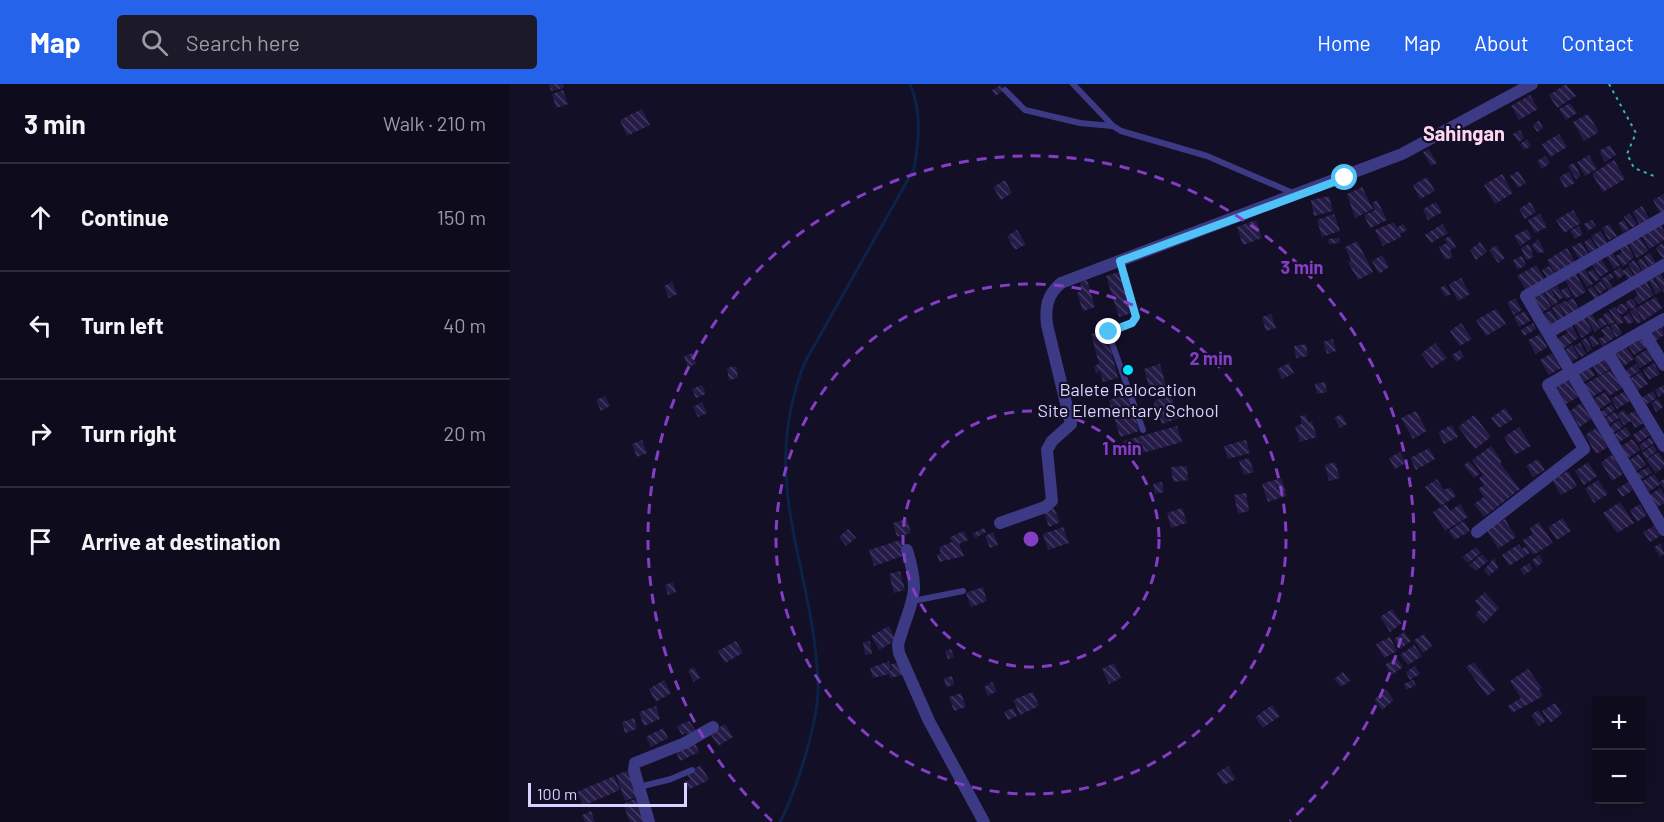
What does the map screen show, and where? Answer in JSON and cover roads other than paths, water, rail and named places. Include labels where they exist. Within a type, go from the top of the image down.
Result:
[{"type":"street","points":[[1000,524],[1045,507],[1052,501],[1047,450],[1052,441],[1068,430],[1071,424],[1047,325],[1047,302],[1053,290],[1061,284],[1120,261],[1402,154],[1532,84]]},
{"type":"street","points":[[1664,217],[1526,296],[1664,530]]},
{"type":"street","points":[[1548,333],[1664,265]]},
{"type":"street","points":[[1477,532],[1584,449],[1548,385],[1664,319]]},
{"type":"street","points":[[1643,331],[1664,365]]},
{"type":"street","points":[[1607,351],[1664,446]]},
{"type":"street","points":[[907,550],[916,583],[913,601],[898,645],[899,653],[929,721],[984,822]]},
{"type":"street","points":[[649,822],[638,787],[635,763],[686,743],[713,727]]},
{"type":"lane","points":[[1073,84],[1113,126]]},
{"type":"lane","points":[[1005,90],[1025,111],[1080,123],[1113,126],[1160,144],[1207,156],[1275,188],[1299,195]]},
{"type":"lane","points":[[1120,261],[1136,317],[1132,323],[1111,329],[1109,335],[1143,430]]},
{"type":"lane","points":[[913,601],[963,591]]},
{"type":"lane","points":[[638,787],[671,780],[692,770]]},
{"type":"waterway","points":[[780,822],[806,753],[818,696],[814,639],[787,485],[786,446],[792,405],[805,362],[914,169],[918,115],[910,84]]},
{"type":"place","name":"Balete Relocation Site Elementary School","points":[[1128,370]]},
{"type":"district","name":"Sahingan","points":[[1464,134]]}]
